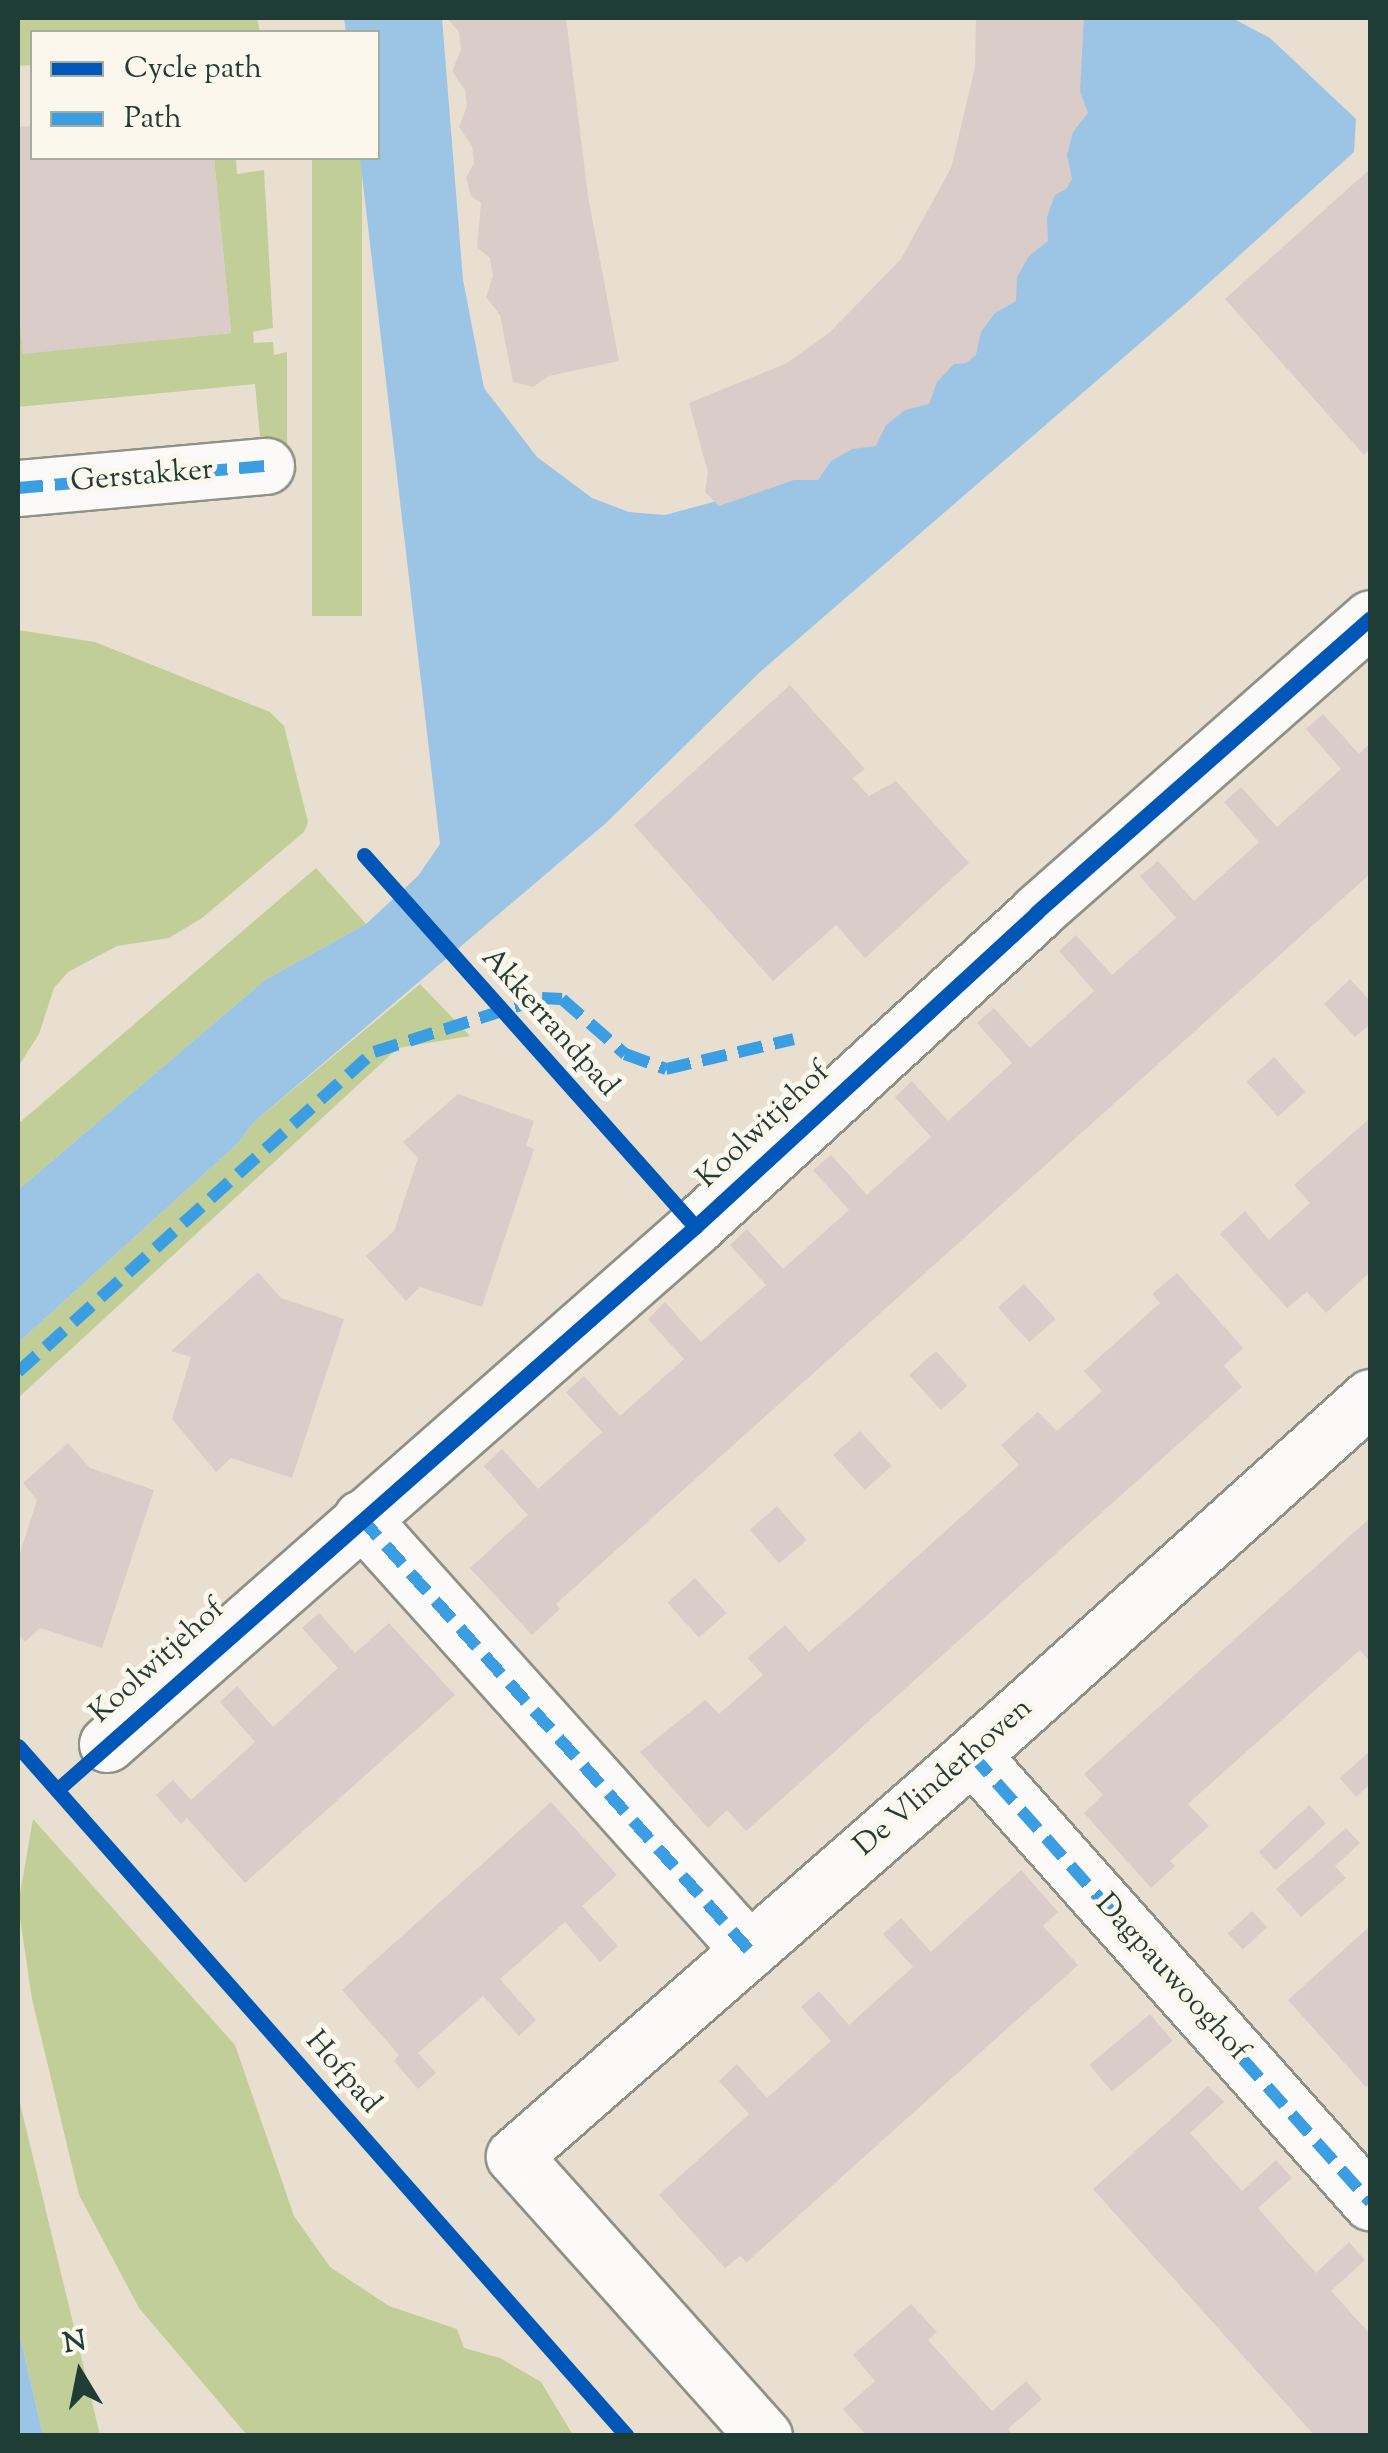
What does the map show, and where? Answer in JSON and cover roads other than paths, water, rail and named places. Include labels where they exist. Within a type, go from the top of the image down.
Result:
[{"type":"street","name":"Gerstakker","points":[[18,488],[266,466]]},
{"type":"street","name":"Koolwitjehof","points":[[107,1744],[695,1226],[1037,912],[1370,618]]},
{"type":"street","name":"De Vlinderhoven","points":[[764,2436],[514,2156],[972,1755],[1370,1396]]},
{"type":"street","points":[[361,1518],[749,1950]]},
{"type":"street","name":"Dagpauwooghof","points":[[972,1755],[1370,2202]]},
{"type":"water","points":[[344,18],[442,18],[463,280],[484,388],[537,457],[592,498],[629,512],[665,515],[769,487],[1075,93],[1079,18],[1232,18],[1270,38],[1356,119],[1354,152],[1190,300],[760,672],[606,823],[254,1122],[237,1144],[18,1343],[18,1190],[265,980],[366,924],[418,876],[440,844],[360,160],[380,160],[380,30],[346,30]]},
{"type":"water","points":[[18,2328],[43,2435],[18,2435]]}]
